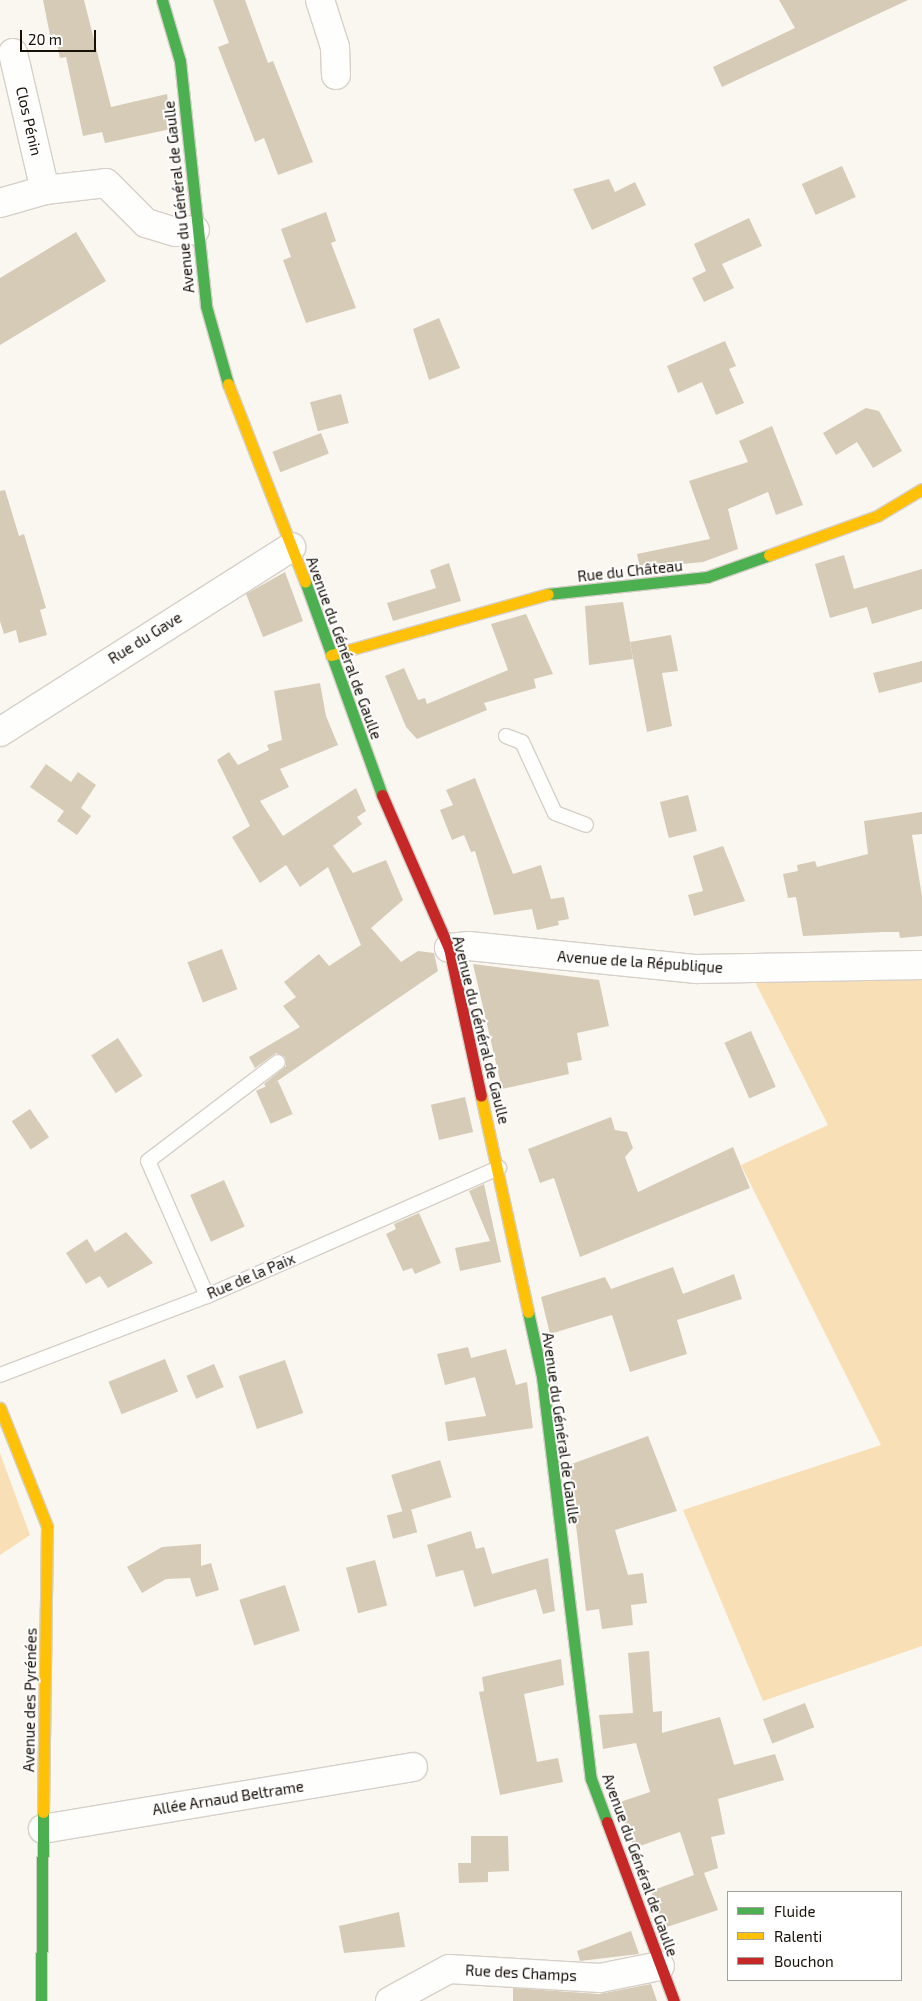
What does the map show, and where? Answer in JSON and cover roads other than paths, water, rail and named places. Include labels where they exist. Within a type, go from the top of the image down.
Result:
[{"type":"main road","name":"Avenue du Général de Gaulle","points":[[162,0],[182,80],[195,230],[206,306],[225,377],[291,547],[380,789],[449,948],[499,1168],[542,1376],[591,1779],[674,2001]]},
{"type":"main road","name":"Rue du Château","points":[[331,655],[532,596],[707,577],[878,516],[922,489]]},
{"type":"main road","name":"Avenue des Pyrénées","points":[[0,1408],[47,1526],[41,2001]]},
{"type":"street","points":[[320,0],[335,47],[336,75]]},
{"type":"street","name":"Clos Pénin","points":[[13,53],[45,190]]},
{"type":"street","points":[[0,203],[45,190],[106,183],[146,223],[176,232],[195,230]]},
{"type":"street","name":"Rue du Gave","points":[[0,732],[291,547]]},
{"type":"street","name":"Avenue de la République","points":[[449,948],[469,946],[697,969],[922,965]]},
{"type":"street","name":"Allée Arnaud Beltrame","points":[[43,1829],[412,1767]]},
{"type":"street","name":"Rue des Champs","points":[[390,2001],[449,1969],[600,1978],[660,1966]]},
{"type":"lane","points":[[506,736],[522,742],[555,814],[586,825]]},
{"type":"lane","points":[[207,1296],[148,1161],[278,1062]]},
{"type":"lane","name":"Rue de la Paix","points":[[0,1375],[207,1296],[499,1168]]}]
